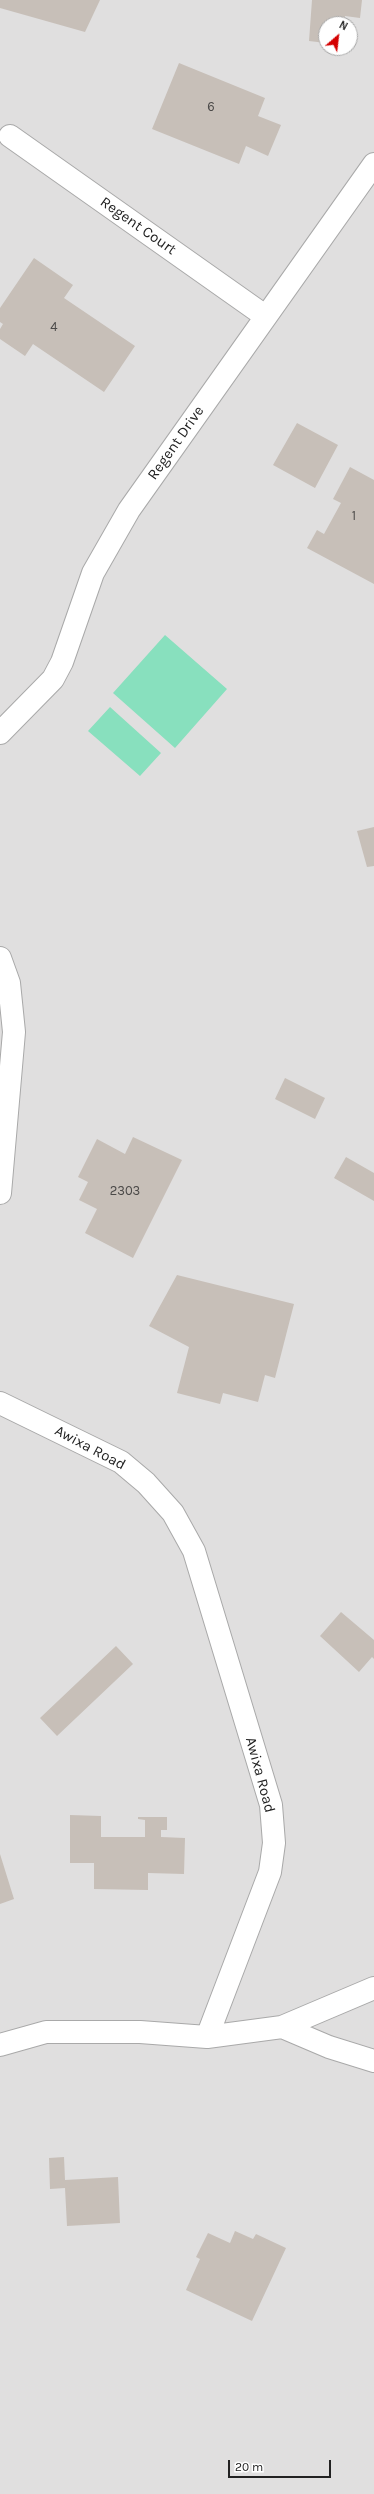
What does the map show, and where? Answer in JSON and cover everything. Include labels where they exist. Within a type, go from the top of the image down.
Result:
[{"type":"street","name":"Regent Court","points":[[10,136],[265,316]]},
{"type":"street","name":"Regent Drive","points":[[0,733],[53,680],[62,662],[93,573],[129,510],[374,164]]},
{"type":"street","points":[[0,958],[9,983],[14,1032],[0,1193]]},
{"type":"street","name":"Awixa Road","points":[[0,1403],[121,1462],[146,1483],[173,1513],[194,1551],[271,1805],[274,1843],[270,1872],[261,1899],[207,2036]]},
{"type":"street","points":[[0,2045],[46,2032],[140,2032],[207,2036],[282,2027],[374,1988]]},
{"type":"street","points":[[282,2027],[329,2047],[374,2061]]},
{"type":"shaded area","points":[[0,0],[374,0],[374,2494],[0,2494]]},
{"type":"green space","points":[[165,635],[227,689],[175,748],[113,693]]},
{"type":"green space","points":[[110,707],[161,753],[140,776],[88,731]]},
{"type":"building","points":[[0,0],[100,0],[85,32],[0,8]]},
{"type":"building","points":[[312,0],[362,0],[360,18],[358,18],[358,16],[318,16],[318,42],[309,41]]},
{"type":"building","points":[[179,63],[265,98],[258,116],[281,125],[268,156],[246,146],[239,164],[152,129]]},
{"type":"building","points":[[34,258],[73,285],[64,298],[135,346],[104,392],[33,344],[25,356],[0,339],[0,329],[3,324],[0,322],[0,308]]},
{"type":"building","points":[[297,423],[338,445],[315,488],[273,465]]},
{"type":"building","points":[[350,467],[374,480],[374,584],[307,548],[317,530],[324,534],[341,503],[333,499]]},
{"type":"building","points":[[374,827],[374,866],[367,867],[357,831]]},
{"type":"building","points":[[285,1078],[325,1098],[315,1119],[275,1099]]},
{"type":"building","points":[[133,1137],[182,1160],[133,1258],[85,1233],[97,1209],[79,1200],[88,1182],[78,1177],[97,1139],[125,1154]]},
{"type":"building","points":[[346,1157],[374,1173],[374,1201],[334,1178]]},
{"type":"building","points":[[177,1275],[294,1304],[275,1378],[265,1375],[258,1402],[223,1393],[220,1404],[177,1393],[189,1347],[149,1326]]},
{"type":"building","points":[[341,1612],[374,1640],[374,1659],[372,1657],[359,1672],[320,1636]]},
{"type":"building","points":[[116,1646],[133,1664],[57,1736],[40,1718]]},
{"type":"building","points":[[70,1815],[101,1816],[101,1837],[145,1837],[145,1820],[138,1819],[138,1817],[167,1817],[167,1830],[161,1830],[161,1837],[185,1838],[184,1874],[148,1873],[148,1890],[94,1889],[94,1863],[70,1863]]},
{"type":"building","points":[[0,1854],[14,1899],[0,1904]]},
{"type":"building","points":[[64,2157],[65,2180],[118,2177],[120,2223],[67,2226],[65,2188],[50,2189],[49,2158]]},
{"type":"building","points":[[235,2231],[253,2239],[256,2234],[286,2248],[252,2321],[186,2290],[200,2259],[196,2257],[208,2233],[230,2243]]}]
